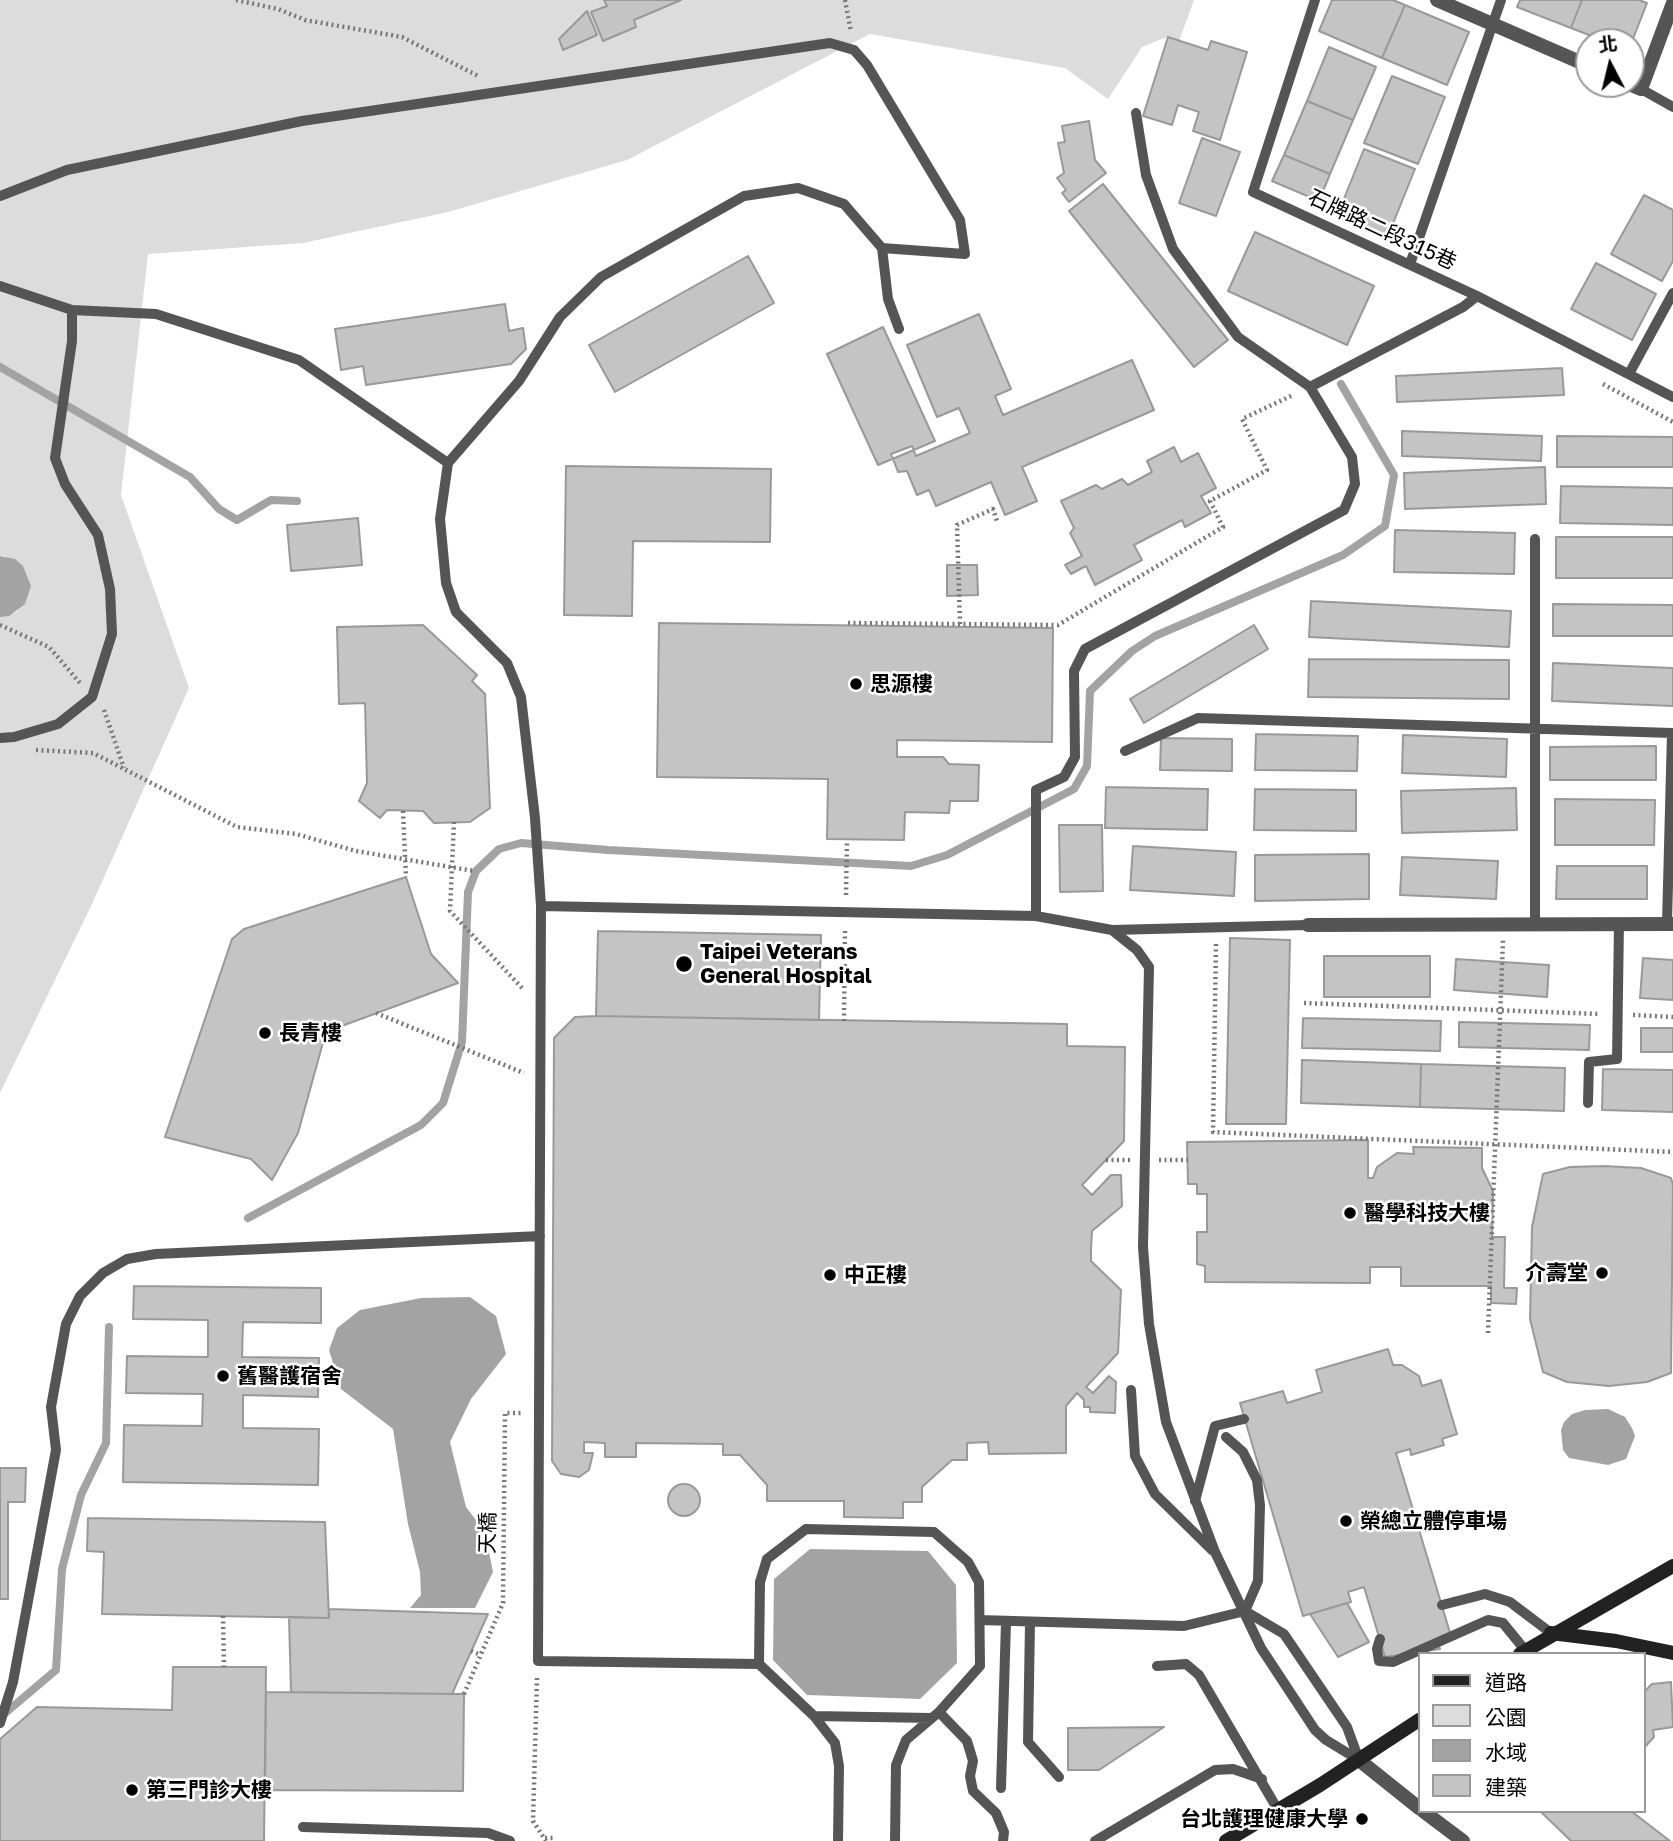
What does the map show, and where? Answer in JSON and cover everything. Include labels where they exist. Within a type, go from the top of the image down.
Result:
[{"type":"street","points":[[1437,0],[1575,60]]},
{"type":"street","points":[[1645,65],[1673,3]]},
{"type":"street","points":[[1308,925],[1670,923]]},
{"type":"street","points":[[1523,1652],[1551,1633],[1673,1566]]},
{"type":"street","points":[[1551,1633],[1616,1641],[1673,1653]]},
{"type":"street","points":[[1226,1841],[1418,1721]]},
{"type":"street","points":[[1359,1760],[1418,1808]]},
{"type":"street","points":[[1425,1813],[1463,1841]]},
{"type":"lane","name":"石牌路二段315巷","points":[[1315,0],[1253,192],[1478,296],[1630,372],[1673,397]]},
{"type":"lane","points":[[1410,264],[1501,0]]},
{"type":"lane","points":[[0,196],[67,170],[276,127],[830,43],[854,50],[867,65],[960,220],[965,254],[883,248]]},
{"type":"lane","points":[[1645,92],[1673,107]]},
{"type":"lane","points":[[1036,916],[1036,790],[1064,777],[1075,757],[1074,671],[1085,649],[1344,510],[1355,484],[1352,457],[1310,387],[1238,337],[1172,249],[1146,175],[1136,113]]},
{"type":"lane","points":[[838,1841],[839,1766],[835,1743],[814,1716],[759,1664],[538,1661],[541,906],[535,818],[521,697],[507,663],[456,612],[446,583],[440,519],[448,463],[519,381],[560,317],[601,277],[744,196],[798,188],[844,204],[883,248],[888,299],[899,329]]},
{"type":"lane","points":[[0,286],[72,310],[156,314],[299,360],[448,463]]},
{"type":"lane","points":[[1630,372],[1673,293]]},
{"type":"lane","points":[[1310,387],[1463,307],[1478,296]]},
{"type":"lane","points":[[0,738],[14,737],[58,724],[92,697],[112,634],[110,589],[97,535],[65,484],[55,458],[72,341],[72,310]]},
{"type":"lane","points":[[1535,539],[1535,922]]},
{"type":"lane","points":[[1125,751],[1198,718],[1390,726],[1534,726],[1672,733],[1670,923]]},
{"type":"lane","points":[[541,906],[1036,916],[1112,930],[1308,925]]},
{"type":"lane","points":[[1588,1103],[1589,1062],[1616,1059],[1619,923]]},
{"type":"lane","points":[[1112,930],[1138,950],[1149,967],[1143,1247],[1149,1324],[1166,1422],[1214,1552],[1261,1648],[1315,1730],[1325,1740],[1359,1760]]},
{"type":"lane","points":[[0,1723],[13,1682],[56,1450],[51,1407],[66,1324],[80,1296],[103,1273],[127,1259],[156,1254],[540,1236]]},
{"type":"lane","points":[[1131,1390],[1135,1456],[1156,1494],[1214,1552]]},
{"type":"lane","points":[[1195,1501],[1215,1426],[1244,1419]]},
{"type":"lane","points":[[1226,1437],[1243,1452],[1257,1480],[1260,1505],[1258,1581],[1245,1611]]},
{"type":"lane","points":[[759,1664],[760,1582],[767,1559],[806,1529],[934,1532],[968,1562],[979,1582],[980,1666],[935,1715],[906,1740],[896,1765],[895,1841]]},
{"type":"lane","points":[[1442,1605],[1485,1594],[1510,1602],[1551,1633]]},
{"type":"lane","points":[[980,1620],[1184,1626],[1245,1611],[1284,1634],[1347,1727],[1359,1760]]},
{"type":"lane","points":[[1380,1639],[1377,1649],[1379,1661],[1393,1662],[1488,1620],[1503,1623],[1523,1652]]},
{"type":"lane","points":[[1000,1788],[1006,1622]]},
{"type":"lane","points":[[1030,1623],[1028,1742],[1059,1777]]},
{"type":"lane","points":[[1157,1665],[1186,1664],[1199,1675],[1278,1810]]},
{"type":"lane","points":[[814,1716],[935,1715],[967,1741],[974,1761],[970,1776],[973,1791],[996,1813],[1004,1832],[1003,1841]]},
{"type":"lane","points":[[1096,1841],[1215,1770],[1233,1769],[1262,1779]]},
{"type":"lane","points":[[303,1827],[486,1837],[510,1841]]},
{"type":"path","points":[[236,0],[278,9],[305,20],[402,37],[509,92]]},
{"type":"path","points":[[845,0],[854,50]]},
{"type":"path","points":[[848,623],[1058,625],[1223,527],[1210,501],[1267,470],[1242,419],[1310,387]]},
{"type":"path","points":[[960,624],[957,525],[993,509],[997,521]]},
{"type":"path","points":[[0,625],[49,647],[92,697]]},
{"type":"path","points":[[101,674],[105,718],[124,769]]},
{"type":"path","points":[[29,750],[93,753],[237,827],[296,834],[356,851],[474,871]]},
{"type":"path","points":[[403,811],[406,877]]},
{"type":"path","points":[[454,822],[450,911],[525,990]]},
{"type":"path","points":[[1488,1333],[1504,922]]},
{"type":"path","points":[[1217,926],[1213,1132],[1673,1152]]},
{"type":"path","points":[[1304,1003],[1673,1017]]},
{"type":"path","points":[[376,1013],[528,1075]]},
{"type":"path","name":"天橋","points":[[464,1694],[503,1603],[505,1413],[528,1413]]},
{"type":"path","points":[[223,1616],[224,1667]]},
{"type":"path","points":[[471,1651],[481,1655]]},
{"type":"path","points":[[538,1661],[533,1821],[545,1840],[556,1838]]},
{"type":"green space","points":[[0,0],[1194,0],[1179,41],[1167,37],[1142,47],[1108,99],[1065,68],[870,34],[627,160],[448,212],[303,243],[148,254],[121,495],[189,688],[92,904],[0,1093],[0,617],[18,611],[5,556],[0,556]]},
{"type":"water","points":[[0,556],[15,559],[23,566],[31,586],[25,604],[9,616],[0,617]]},
{"type":"water","points":[[470,1297],[496,1316],[506,1354],[471,1399],[450,1442],[466,1507],[485,1532],[493,1572],[475,1608],[410,1608],[421,1595],[420,1572],[408,1524],[393,1429],[341,1389],[329,1350],[337,1328],[360,1310],[421,1298]]},
{"type":"water","points":[[1608,1409],[1625,1417],[1635,1436],[1626,1459],[1608,1465],[1569,1458],[1563,1450],[1561,1430],[1564,1422],[1572,1414],[1585,1410]]},
{"type":"water","points":[[810,1549],[928,1551],[956,1585],[957,1663],[920,1699],[807,1695],[773,1660],[774,1579]]},
{"type":"building","points":[[604,0],[681,0],[634,20],[636,27],[603,41],[591,12],[607,6]]},
{"type":"building","points":[[1332,0],[1393,0],[1405,5],[1382,58],[1319,31]]},
{"type":"building","points":[[1520,0],[1582,0],[1571,28],[1517,7]]},
{"type":"building","points":[[1582,0],[1639,0],[1647,3],[1637,28],[1571,28]]},
{"type":"building","points":[[1405,5],[1469,32],[1447,85],[1382,58]]},
{"type":"building","points":[[587,11],[597,35],[563,50],[559,39]]},
{"type":"building","points":[[1168,37],[1208,50],[1211,41],[1247,52],[1220,140],[1193,131],[1199,112],[1178,105],[1172,125],[1143,116]]},
{"type":"building","points":[[1329,47],[1376,67],[1353,120],[1307,101]]},
{"type":"building","points":[[1392,76],[1445,97],[1418,164],[1364,143]]},
{"type":"building","points":[[1307,101],[1353,120],[1330,174],[1284,155]]},
{"type":"building","points":[[1089,121],[1095,160],[1106,173],[1069,202],[1062,193],[1066,190],[1057,178],[1064,173],[1058,143],[1065,142],[1062,126]]},
{"type":"building","points":[[1202,138],[1240,152],[1216,216],[1179,203]]},
{"type":"building","points":[[1364,149],[1415,169],[1388,236],[1337,216]]},
{"type":"building","points":[[1284,155],[1330,174],[1319,201],[1272,181]]},
{"type":"building","points":[[1103,184],[1228,340],[1194,367],[1069,211]]},
{"type":"building","points":[[1644,195],[1673,210],[1673,261],[1662,281],[1611,254]]},
{"type":"building","points":[[1255,232],[1374,286],[1347,345],[1228,291]]},
{"type":"building","points":[[748,256],[774,303],[615,392],[589,345]]},
{"type":"building","points":[[1596,263],[1656,294],[1632,340],[1571,309]]},
{"type":"building","points":[[505,304],[509,331],[523,328],[526,349],[511,364],[366,385],[363,366],[341,370],[335,329]]},
{"type":"building","points":[[979,314],[1011,389],[995,396],[1003,415],[1132,360],[1154,410],[1022,467],[1037,501],[1005,515],[991,482],[936,506],[929,490],[917,495],[907,471],[898,472],[891,454],[912,446],[916,456],[970,433],[959,408],[937,417],[907,345]]},
{"type":"building","points":[[883,327],[935,441],[878,465],[827,354]]},
{"type":"building","points":[[1562,368],[1564,395],[1397,402],[1396,376]]},
{"type":"building","points":[[1402,431],[1542,436],[1541,461],[1402,456]]},
{"type":"building","points":[[1557,436],[1673,437],[1673,467],[1557,467]]},
{"type":"building","points":[[1174,447],[1181,462],[1198,453],[1216,488],[1201,496],[1211,513],[1185,527],[1182,520],[1134,545],[1142,560],[1095,585],[1086,566],[1071,574],[1065,565],[1082,556],[1070,533],[1074,528],[1061,501],[1096,485],[1102,489],[1122,479],[1128,485],[1152,472],[1147,461]]},
{"type":"building","points":[[566,466],[771,469],[770,542],[633,541],[632,616],[564,615]]},
{"type":"building","points":[[1545,467],[1546,504],[1405,509],[1404,473]]},
{"type":"building","points":[[1561,486],[1673,488],[1673,525],[1560,523]]},
{"type":"building","points":[[358,518],[362,565],[291,571],[287,525]]},
{"type":"building","points":[[1395,530],[1515,533],[1514,574],[1394,572]]},
{"type":"building","points":[[1556,537],[1673,537],[1673,578],[1556,578]]},
{"type":"building","points":[[947,565],[977,565],[978,595],[947,596]]},
{"type":"building","points":[[1311,601],[1511,611],[1509,647],[1309,637]]},
{"type":"building","points":[[1553,604],[1673,605],[1673,636],[1553,636]]},
{"type":"building","name":"思源樓","points":[[659,623],[1053,628],[1052,742],[897,740],[897,757],[943,757],[949,764],[979,765],[978,801],[950,801],[949,813],[905,812],[904,840],[827,839],[828,779],[657,777]]},
{"type":"building","points":[[423,625],[477,675],[472,681],[485,694],[490,808],[470,822],[434,823],[423,811],[387,810],[380,818],[359,801],[367,783],[365,703],[339,704],[337,627]]},
{"type":"building","points":[[1254,625],[1268,649],[1144,723],[1130,699]]},
{"type":"building","points":[[1309,659],[1509,660],[1509,699],[1308,697]]},
{"type":"building","points":[[1553,663],[1673,668],[1673,706],[1552,701]]},
{"type":"building","points":[[1256,734],[1358,736],[1357,771],[1255,770]]},
{"type":"building","points":[[1403,735],[1507,739],[1506,777],[1402,773]]},
{"type":"building","points":[[1161,738],[1232,739],[1232,771],[1160,770]]},
{"type":"building","points":[[1656,746],[1656,780],[1550,780],[1550,747]]},
{"type":"building","points":[[1106,787],[1208,789],[1207,830],[1105,828]]},
{"type":"building","points":[[1516,788],[1517,830],[1402,833],[1401,791]]},
{"type":"building","points":[[1255,789],[1356,790],[1356,831],[1254,830]]},
{"type":"building","points":[[1555,799],[1655,800],[1654,845],[1555,845]]},
{"type":"building","points":[[1059,825],[1102,825],[1103,891],[1060,892]]},
{"type":"building","points":[[1133,846],[1236,852],[1234,896],[1130,890]]},
{"type":"building","points":[[1369,854],[1369,899],[1255,901],[1255,855]]},
{"type":"building","points":[[1402,857],[1498,861],[1496,899],[1400,895]]},
{"type":"building","points":[[1557,866],[1647,866],[1647,899],[1556,899]]},
{"type":"building","name":"長青樓","points":[[406,877],[431,954],[458,983],[339,1027],[324,1039],[298,1133],[272,1180],[251,1159],[165,1137],[232,939],[244,929]]},
{"type":"building","points":[[598,931],[821,935],[819,1020],[596,1016]]},
{"type":"building","points":[[1230,938],[1290,940],[1286,1124],[1226,1124]]},
{"type":"building","points":[[1324,956],[1430,956],[1430,997],[1324,997]]},
{"type":"building","points":[[1643,958],[1673,960],[1673,1000],[1640,998]]},
{"type":"building","points":[[1456,959],[1549,965],[1547,997],[1454,990]]},
{"type":"building","name":"中正樓","points":[[575,1017],[1067,1024],[1067,1046],[1125,1047],[1124,1141],[1082,1185],[1092,1195],[1111,1175],[1121,1175],[1122,1206],[1092,1231],[1091,1249],[1091,1261],[1121,1290],[1118,1353],[1086,1387],[1093,1393],[1109,1376],[1116,1382],[1115,1413],[1090,1412],[1090,1407],[1084,1407],[1084,1400],[1077,1393],[1066,1406],[1066,1453],[989,1454],[988,1442],[967,1443],[967,1460],[952,1460],[922,1487],[922,1502],[903,1502],[903,1518],[844,1517],[844,1501],[767,1501],[767,1485],[740,1455],[723,1455],[723,1444],[636,1443],[636,1457],[605,1457],[605,1443],[584,1442],[584,1453],[593,1453],[589,1470],[579,1477],[561,1474],[552,1461],[554,1038]]},
{"type":"building","points":[[1303,1018],[1441,1021],[1440,1051],[1302,1048]]},
{"type":"building","points":[[1459,1022],[1590,1025],[1589,1050],[1459,1047]]},
{"type":"building","points":[[1641,1028],[1673,1028],[1673,1052],[1641,1052]]},
{"type":"building","points":[[1302,1060],[1421,1064],[1420,1107],[1301,1103]]},
{"type":"building","points":[[1421,1064],[1565,1068],[1564,1111],[1420,1107]]},
{"type":"building","points":[[1603,1069],[1673,1070],[1673,1112],[1602,1110]]},
{"type":"building","name":"醫學科技大樓","points":[[1368,1140],[1368,1178],[1373,1178],[1377,1167],[1397,1153],[1414,1154],[1413,1147],[1482,1148],[1482,1168],[1493,1191],[1492,1237],[1505,1237],[1504,1288],[1517,1288],[1516,1304],[1491,1303],[1491,1286],[1401,1286],[1401,1267],[1370,1267],[1370,1283],[1205,1282],[1205,1266],[1197,1264],[1197,1232],[1207,1232],[1207,1194],[1197,1194],[1197,1184],[1188,1184],[1187,1142]]},
{"type":"building","name":"介壽堂","points":[[1570,1167],[1641,1168],[1671,1178],[1673,1185],[1671,1373],[1647,1382],[1609,1386],[1567,1382],[1543,1372],[1530,1319],[1532,1227],[1543,1174]]},
{"type":"building","name":"舊醫護宿舍","points":[[134,1286],[321,1288],[321,1323],[243,1322],[242,1357],[319,1358],[318,1397],[243,1395],[243,1428],[319,1429],[318,1485],[123,1482],[124,1425],[202,1426],[203,1394],[126,1393],[127,1356],[208,1357],[208,1320],[133,1319]]},
{"type":"building","name":"榮總立體停車場","points":[[1388,1349],[1393,1365],[1402,1365],[1419,1376],[1422,1386],[1441,1380],[1457,1434],[1442,1439],[1444,1445],[1411,1455],[1410,1449],[1396,1453],[1451,1636],[1437,1639],[1440,1649],[1385,1657],[1364,1587],[1348,1592],[1351,1602],[1303,1616],[1240,1403],[1283,1391],[1287,1403],[1322,1392],[1316,1370]]},
{"type":"building","points":[[0,1468],[26,1468],[25,1502],[8,1502],[8,1599],[0,1599]]},
{"type":"building","points":[[684,1484],[695,1489],[700,1500],[695,1511],[684,1516],[673,1511],[668,1500],[673,1489]]},
{"type":"building","points":[[88,1518],[325,1522],[329,1618],[102,1614],[104,1552],[87,1551]]},
{"type":"building","points":[[1347,1603],[1369,1642],[1338,1657],[1310,1614]]},
{"type":"building","points":[[329,1609],[488,1614],[452,1694],[291,1692],[289,1617],[329,1618]]},
{"type":"building","name":"第三門診大樓","points":[[173,1667],[266,1667],[264,1841],[0,1841],[0,1739],[37,1707],[172,1710]]},
{"type":"building","points":[[1671,1682],[1673,1727],[1653,1730],[1654,1737],[1645,1747],[1645,1691],[1652,1684]]},
{"type":"building","points":[[266,1692],[464,1694],[463,1791],[265,1790]]},
{"type":"building","points":[[1164,1727],[1099,1770],[1068,1770],[1068,1728]]},
{"type":"building","points":[[1542,1813],[1634,1813],[1670,1841],[1571,1841]]},
{"type":"waterway","points":[[0,367],[190,477],[219,509],[237,520],[271,500],[297,501]]},
{"type":"waterway","points":[[248,1218],[421,1125],[443,1103],[462,1042],[468,892],[476,871],[499,849],[521,843],[911,866],[947,855],[1074,789],[1087,766],[1090,691],[1132,651],[1155,636],[1343,555],[1385,526],[1394,475],[1341,384]]},
{"type":"waterway","points":[[3,1715],[56,1670],[62,1569],[81,1495],[106,1443],[109,1327]]},
{"type":"place","name":"思源樓","points":[[856,684]]},
{"type":"place","name":"Taipei Veterans General Hospital","points":[[684,964]]},
{"type":"place","name":"長青樓","points":[[265,1033]]},
{"type":"place","name":"醫學科技大樓","points":[[1350,1213]]},
{"type":"place","name":"介壽堂","points":[[1602,1273]]},
{"type":"place","name":"中正樓","points":[[830,1275]]},
{"type":"place","name":"舊醫護宿舍","points":[[223,1376]]},
{"type":"place","name":"榮總立體停車場","points":[[1346,1521]]},
{"type":"place","name":"第三門診大樓","points":[[132,1790]]},
{"type":"place","name":"台北護理健康大學","points":[[1362,1819]]}]
